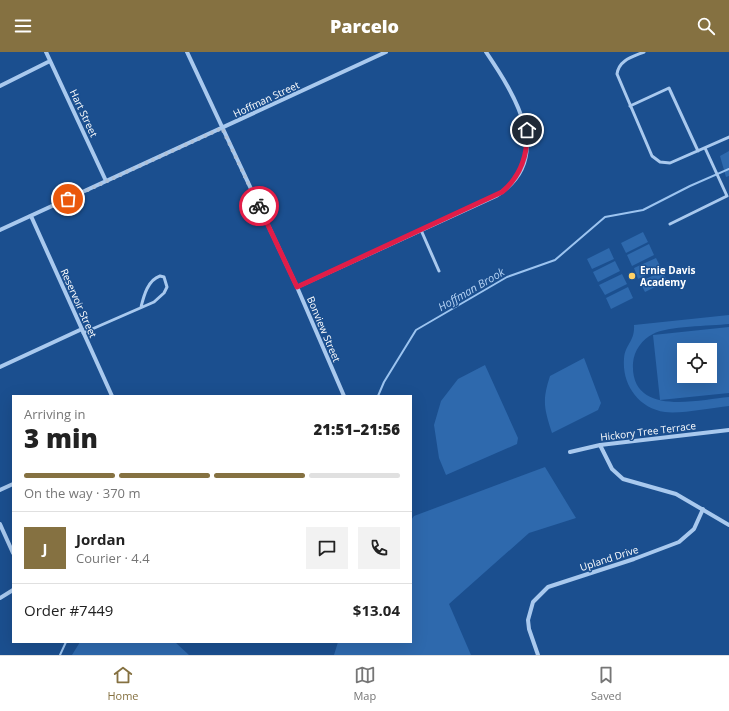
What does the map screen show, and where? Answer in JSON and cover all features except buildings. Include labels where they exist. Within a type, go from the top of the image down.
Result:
[{"type":"street","name":"Hart Street","points":[[46,52],[106,181]]},
{"type":"street","name":"Bonview Street","points":[[187,52],[297,287],[344,395]]},
{"type":"street","name":"Hoffman Street","points":[[0,230],[386,52]]},
{"type":"street","points":[[297,287],[502,192],[518,175],[528,143],[527,130],[522,115],[506,81],[486,52]]},
{"type":"street","points":[[0,86],[50,61]]},
{"type":"street","name":"Reservoir Street","points":[[31,216],[112,395]]},
{"type":"street","points":[[0,367],[83,331]]},
{"type":"street","name":"Hickory Tree Terrace","points":[[570,452],[600,445],[729,430]]},
{"type":"street","points":[[600,445],[612,469],[623,479],[676,494],[729,525]]},
{"type":"street","points":[[0,490],[12,484]]},
{"type":"street","name":"Upland Drive","points":[[538,655],[529,629],[528,620],[533,602],[539,594],[548,587],[634,559],[679,542],[694,529],[703,509]]},
{"type":"street","points":[[0,524],[12,551]]},
{"type":"street","points":[[0,598],[12,591]]},
{"type":"lane","points":[[644,52],[624,61],[618,68],[618,80],[652,156],[656,160],[670,163],[729,137]]},
{"type":"lane","points":[[630,106],[669,88],[698,151]]},
{"type":"lane","points":[[670,224],[727,196],[705,148]]},
{"type":"lane","points":[[421,230],[439,271]]},
{"type":"lane","points":[[83,331],[152,302],[164,294],[167,287],[164,277],[160,276],[152,281],[147,289],[141,306]]},
{"type":"shaded area","points":[[729,151],[729,176],[726,177],[720,156]]},
{"type":"shaded area","points":[[643,232],[648,242],[626,253],[621,243]]},
{"type":"shaded area","points":[[649,244],[654,255],[632,266],[627,255]]},
{"type":"shaded area","points":[[609,248],[614,259],[592,269],[587,259]]},
{"type":"shaded area","points":[[656,258],[661,268],[638,279],[634,268]]},
{"type":"shaded area","points":[[615,261],[620,271],[598,282],[593,272]]},
{"type":"shaded area","points":[[662,271],[667,281],[645,292],[640,282]]},
{"type":"shaded area","points":[[622,274],[627,284],[605,295],[599,285]]},
{"type":"shaded area","points":[[628,287],[633,298],[611,309],[606,298]]},
{"type":"shaded area","points":[[729,315],[729,324],[669,329],[649,336],[639,346],[633,363],[635,380],[642,392],[654,398],[684,402],[729,397],[729,406],[688,412],[665,412],[655,410],[640,400],[629,386],[624,368],[625,354],[632,339],[634,325]]},
{"type":"shaded area","points":[[729,327],[729,393],[660,400],[653,335]]},
{"type":"shaded area","points":[[584,358],[601,403],[598,410],[552,433],[545,404],[550,376]]},
{"type":"shaded area","points":[[485,365],[518,438],[517,444],[446,475],[439,458],[434,425],[441,401],[458,379]]},
{"type":"shaded area","points":[[545,467],[576,518],[529,533],[449,604],[471,655],[334,655],[338,643],[412,643],[412,519],[414,516]]},
{"type":"shaded area","points":[[79,643],[176,643],[189,655],[72,655]]},
{"type":"waterway","name":"Hoffman Brook","points":[[378,395],[384,382],[416,330],[507,277],[555,260],[605,217],[643,210],[690,186],[729,169]]},
{"type":"waterway","name":"Hoffman Brook","points":[[60,655],[66,643]]},
{"type":"way so far","points":[[68,199],[222,128],[259,206]]},
{"type":"place","name":"Ernie Davis Academy","points":[[632,276]]},
{"type":"route","points":[[259,206],[297,287],[502,192],[518,175],[528,143],[527,130]]}]
